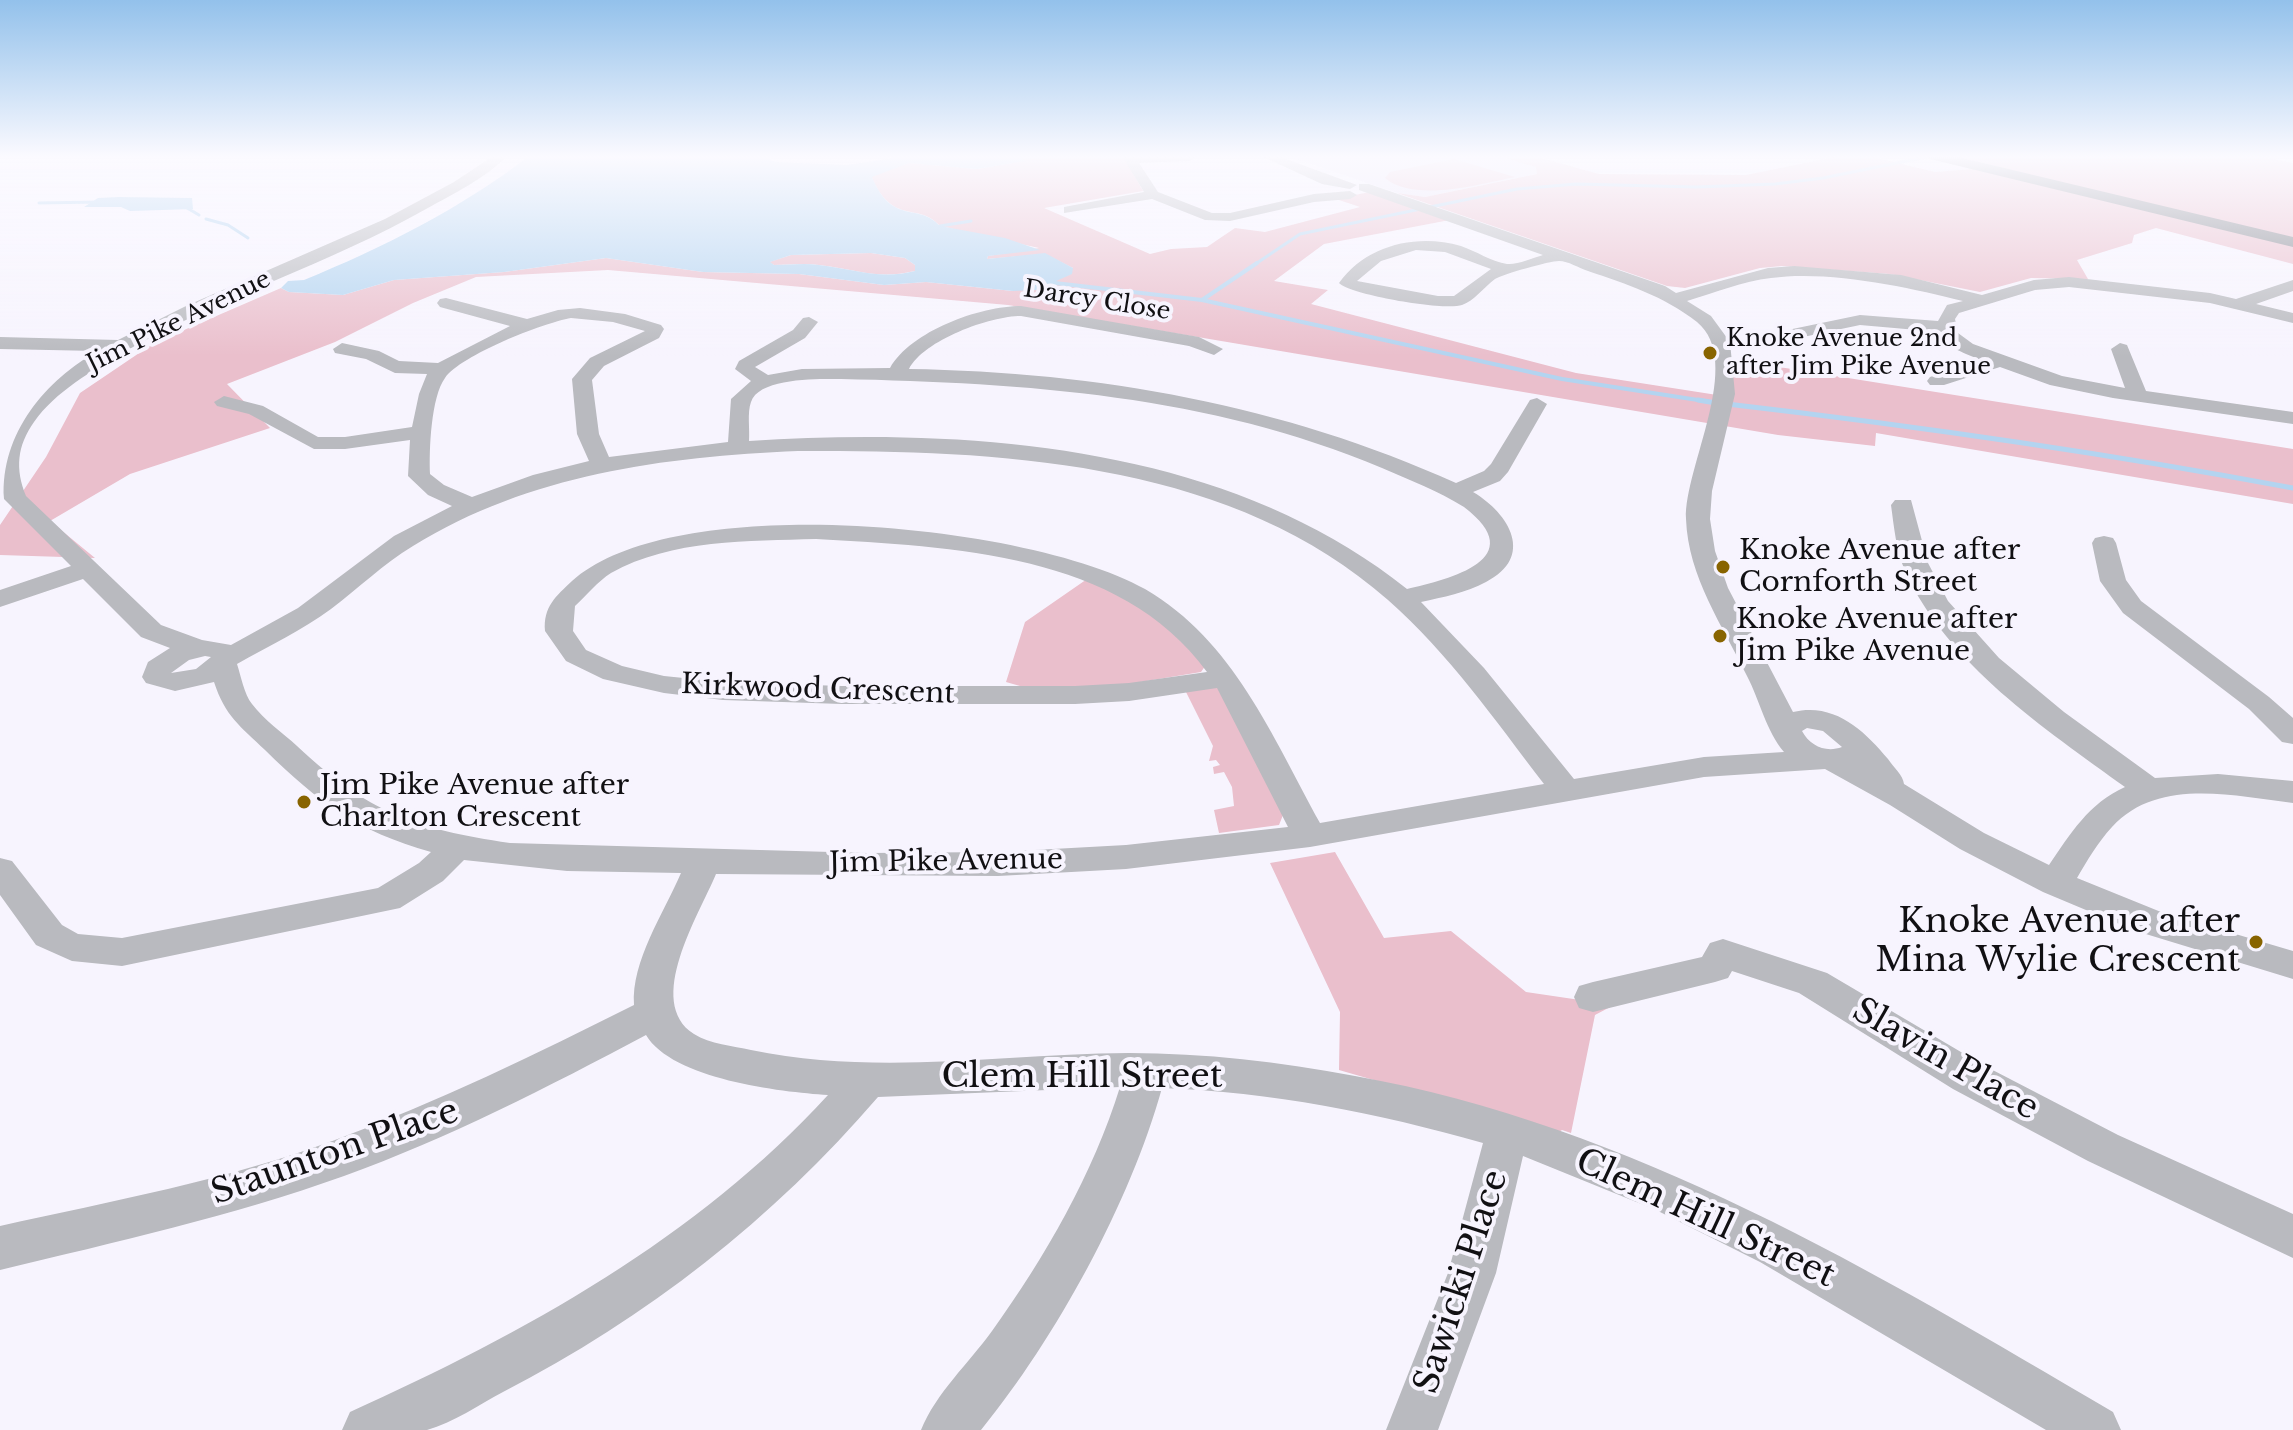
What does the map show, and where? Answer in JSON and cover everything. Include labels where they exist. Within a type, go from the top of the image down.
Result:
[{"type":"main road","points":[[2211,223],[2293,242]]},
{"type":"street","name":"Jim Pike Avenue","points":[[213,655],[151,631],[16,499],[8,480],[6,461],[17,432],[38,404],[69,377],[122,346],[389,223]]},
{"type":"street","points":[[1463,223],[1667,296],[1699,314],[1715,331],[1721,342],[1724,402],[1700,491],[1698,519],[1703,551],[1715,588],[1763,678],[1786,731],[1799,748],[1838,755],[1972,841],[2055,883],[2149,922],[2293,965]]},
{"type":"street","points":[[1506,269],[1449,248],[1430,245],[1376,256],[1347,283],[1376,291],[1438,301],[1458,301],[1484,278],[1506,269],[1563,257]]},
{"type":"street","points":[[1667,296],[1768,273],[1794,271],[1893,278],[1982,301]]},
{"type":"street","points":[[2290,328],[2239,304],[2182,294],[2069,282],[2034,285],[1947,314],[1947,327],[1955,341],[1999,361],[2057,381],[2293,418]]},
{"type":"street","points":[[2239,304],[2293,285]]},
{"type":"street","points":[[446,303],[529,326]]},
{"type":"street","name":"Darcy Close","points":[[897,374],[905,359],[913,353],[973,317],[994,311],[1021,311],[1163,336],[1214,349]]},
{"type":"street","points":[[472,506],[436,490],[419,476],[430,385],[442,369],[466,353],[529,326],[574,312],[655,329],[653,334],[597,362],[582,379],[588,434],[602,465]]},
{"type":"street","points":[[1784,336],[1860,320],[1947,327]]},
{"type":"street","points":[[765,381],[745,369],[748,361],[799,334],[809,322]]},
{"type":"street","points":[[0,343],[122,346]]},
{"type":"street","points":[[342,349],[372,355],[405,369],[442,369]]},
{"type":"street","points":[[2120,349],[2138,396]]},
{"type":"street","points":[[1937,381],[1999,361]]},
{"type":"street","points":[[738,448],[741,399],[745,392],[765,381],[798,375],[897,374],[1049,381],[1185,400],[1307,432],[1406,469],[1475,504],[1495,524],[1503,545],[1499,559],[1489,570],[1473,579],[1403,598]]},
{"type":"street","points":[[224,402],[256,410],[314,443],[345,443],[423,432]]},
{"type":"street","points":[[1455,492],[1492,476],[1537,404]]},
{"type":"street","points":[[151,631],[158,668],[170,658],[213,655],[316,608],[404,540],[472,506],[542,480],[602,465],[665,454],[830,444],[923,446],[1015,454],[1131,472],[1198,490],[1263,514],[1326,545],[1403,598],[1455,651],[1566,791]]},
{"type":"street","points":[[1903,505],[1908,541],[1917,569],[1963,635],[2050,717],[2149,789]]},
{"type":"street","name":"Kirkwood Crescent","points":[[1226,678],[1098,694],[714,692],[647,681],[588,662],[562,643],[558,625],[561,607],[582,581],[628,556],[669,543],[767,533],[910,537],[1043,559],[1099,577],[1165,613],[1193,637],[1226,678],[1310,836]]},
{"type":"street","points":[[2104,543],[2113,581],[2132,607],[2259,703],[2293,735]]},
{"type":"street","points":[[0,599],[88,569]]},
{"type":"street","points":[[186,681],[208,674],[213,655]]},
{"type":"street","points":[[213,655],[232,698]]},
{"type":"street","name":"Jim Pike Avenue","points":[[158,668],[156,677],[161,680],[186,681],[232,698],[313,779],[348,806],[408,834],[456,847],[552,858],[998,864],[1126,857],[1310,836],[1704,767],[1838,755]]},
{"type":"street","points":[[1763,678],[1798,710],[1845,730],[1838,755]]},
{"type":"street","name":"Jim Pike Avenue","points":[[1704,767],[1786,731],[1796,721],[1817,719]]},
{"type":"street","points":[[2055,883],[2100,818],[2120,801],[2149,789],[2215,784],[2293,792]]},
{"type":"street","points":[[0,870],[49,935],[72,947],[122,952],[387,899],[431,872],[456,847]]},
{"type":"street","points":[[654,1013],[653,978],[704,861]]},
{"type":"street","name":"Slavin Place","points":[[1593,997],[1715,968],[1723,953],[1813,983],[1932,1056],[2076,1134],[2175,1184],[2293,1237]]},
{"type":"street","name":"Clem Hill Street","points":[[654,1013],[675,1043],[699,1054],[763,1071],[867,1081],[1145,1071],[1232,1075],[1321,1087],[1459,1118],[1615,1171],[1729,1222],[1851,1286],[2095,1430]]},
{"type":"street","name":"Staunton Place","points":[[0,1248],[221,1196],[340,1158],[478,1102],[654,1013]]},
{"type":"street","points":[[947,1430],[1009,1352],[1069,1256],[1112,1166],[1141,1091],[1145,1071]]},
{"type":"street","points":[[368,1430],[447,1396],[507,1365],[619,1298],[717,1226],[799,1153],[867,1081]]},
{"type":"street","name":"Sawicki Place","points":[[1412,1430],[1472,1273],[1507,1133]]},
{"type":"shaded area","points":[[936,223],[1078,223],[1150,254],[1171,249],[1207,247],[1235,228],[1265,232],[1300,223],[1435,223],[1324,244],[1274,281],[1328,290],[1311,304],[1576,373],[1730,397],[1729,359],[2293,449],[2293,504],[1876,433],[1875,446],[1778,435],[1008,305],[608,270],[476,277],[413,303],[335,342],[227,384],[270,428],[130,474],[50,521],[95,558],[0,555],[0,525],[46,457],[80,393],[154,343],[281,288],[289,292],[343,295],[394,280],[504,272],[606,258],[703,272],[799,274],[884,285],[926,282],[1013,291],[1073,268],[1045,254],[987,259],[988,256],[1039,248]]},
{"type":"shaded area","points":[[1483,223],[2293,223],[2293,264],[2156,228],[2134,235],[2132,243],[2077,260],[2088,279],[2031,278],[1980,292],[1890,274],[1782,266],[1760,268],[1685,288],[1667,286]]},
{"type":"shaded area","points":[[871,253],[905,258],[915,265],[915,271],[877,274],[819,265],[774,265],[769,262],[791,255]]},
{"type":"shaded area","points":[[1090,577],[1135,599],[1208,662],[1201,672],[1110,687],[1020,686],[1006,682],[1025,622]]},
{"type":"shaded area","points":[[1183,686],[1219,687],[1285,810],[1279,825],[1219,833],[1214,810],[1234,806],[1232,787],[1224,772],[1214,774],[1213,767],[1220,765],[1216,760],[1209,761],[1213,746]]},
{"type":"shaded area","points":[[1335,852],[1384,938],[1451,931],[1526,992],[1614,1005],[1595,1015],[1571,1133],[1562,1130],[1557,1133],[1339,1070],[1340,1012],[1270,863]]},
{"type":"water","points":[[425,223],[936,223],[1005,238],[1040,250],[988,256],[987,259],[1045,253],[1073,268],[1072,274],[1036,290],[1013,291],[926,282],[884,285],[799,274],[703,272],[606,258],[504,272],[394,280],[343,295],[289,292],[281,288],[288,281],[304,280]],"holes":[[[871,253],[905,258],[915,265],[915,271],[878,274],[813,264],[774,265],[770,262],[791,255]]]},
{"type":"waterway","points":[[220,223],[248,238]]},
{"type":"waterway","points":[[940,226],[960,223]]},
{"type":"waterway","points":[[1254,265],[1300,234],[1354,223]]},
{"type":"waterway","points":[[1202,300],[1257,263]]},
{"type":"waterway","points":[[1046,282],[1202,300]]},
{"type":"waterway","points":[[1202,300],[1562,379],[1711,402]]},
{"type":"waterway","points":[[1698,400],[1716,403]]},
{"type":"waterway","points":[[1727,404],[2011,441],[2293,488]]},
{"type":"place","name":"Knoke Avenue 2nd after Jim Pike Avenue","points":[[1710,353]]},
{"type":"place","name":"Knoke Avenue after Cornforth Street","points":[[1723,567]]},
{"type":"place","name":"Knoke Avenue after Jim Pike Avenue","points":[[1720,636]]},
{"type":"place","name":"Jim Pike Avenue after Charlton Crescent","points":[[304,802]]},
{"type":"place","name":"Knoke Avenue after Mina Wylie Crescent","points":[[2256,942]]}]
